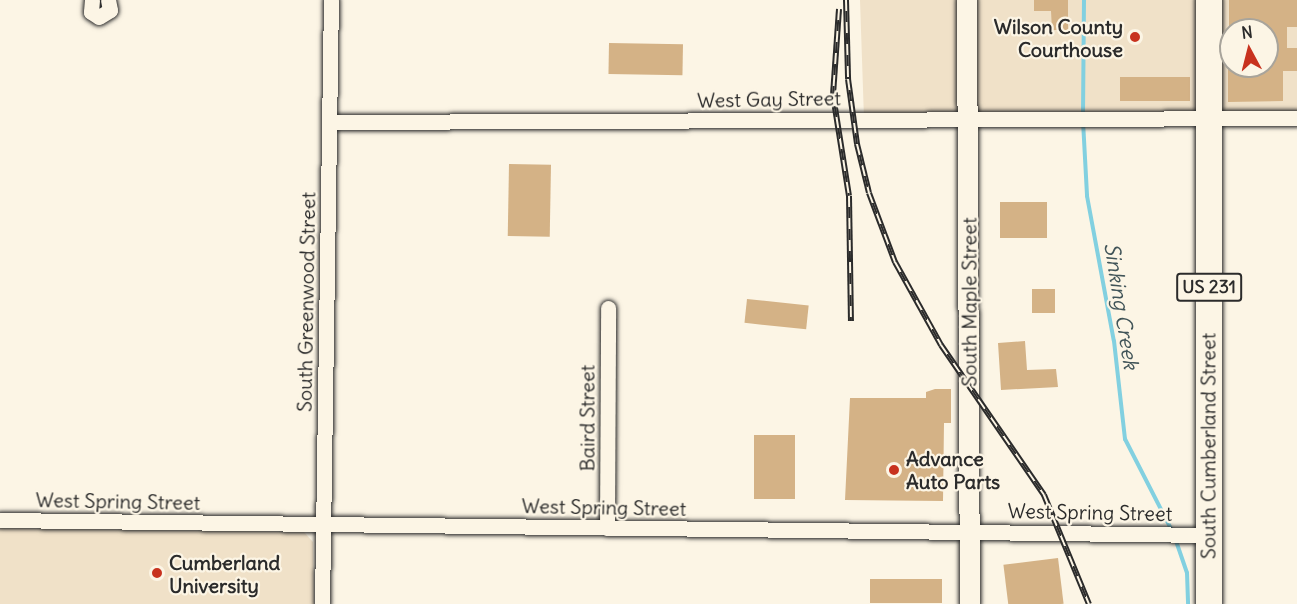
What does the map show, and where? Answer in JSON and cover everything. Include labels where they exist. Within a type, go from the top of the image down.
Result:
[{"type":"main road","name":"South Cumberland Street","points":[[1209,0],[1210,118],[1195,535],[1209,604]]},
{"type":"street","points":[[92,0],[90,9],[99,17],[110,10],[108,0]]},
{"type":"street","name":"South Greenwood Street","points":[[322,604],[331,0]]},
{"type":"street","name":"South Maple Street","points":[[968,0],[970,604]]},
{"type":"street","name":"West Gay Street","points":[[330,122],[1297,118]]},
{"type":"street","name":"Baird Street","points":[[607,528],[608,308]]},
{"type":"street","name":"West Spring Street","points":[[0,520],[1195,535]]},
{"type":"shaded area","points":[[860,0],[1297,0],[1297,118],[864,119]]},
{"type":"shaded area","name":"Cumberland University","points":[[0,528],[304,532],[313,542],[314,604],[0,604]]},
{"type":"building","points":[[1034,0],[1068,0],[1068,30],[1052,30],[1051,11],[1034,11]]},
{"type":"building","points":[[1229,0],[1297,0],[1297,27],[1287,27],[1287,48],[1297,48],[1297,71],[1283,71],[1283,101],[1228,102],[1228,78],[1279,78],[1279,18],[1229,18]]},
{"type":"building","points":[[609,43],[683,44],[682,75],[608,74]]},
{"type":"building","points":[[1120,77],[1190,77],[1190,101],[1120,101]]},
{"type":"building","points":[[509,164],[551,165],[550,237],[508,236]]},
{"type":"building","points":[[1000,202],[1047,202],[1047,238],[1000,238]]},
{"type":"building","points":[[1032,289],[1055,289],[1055,313],[1032,313]]},
{"type":"building","points":[[747,299],[809,305],[806,329],[744,323]]},
{"type":"building","points":[[1025,341],[1027,370],[1056,369],[1058,387],[1001,390],[998,343]]},
{"type":"building","points":[[935,389],[951,389],[951,423],[944,423],[943,501],[845,500],[850,398],[926,398],[926,392]]},
{"type":"building","points":[[754,435],[795,435],[795,499],[754,499]]},
{"type":"building","points":[[1058,558],[1064,604],[1008,604],[1003,565]]},
{"type":"building","points":[[870,579],[942,579],[942,603],[870,603]]},
{"type":"waterway","name":"Sinking Creek","points":[[1083,114],[1084,0]]},
{"type":"waterway","name":"Sinking Creek","points":[[1083,121],[1087,196],[1114,341],[1125,439],[1172,531]]},
{"type":"waterway","name":"Sinking Creek","points":[[1175,538],[1187,573],[1188,604]]},
{"type":"railway","points":[[846,0],[848,79],[857,144],[869,193],[895,262],[941,345],[1044,495],[1089,604]]},
{"type":"railway","points":[[839,9],[833,95],[849,196],[851,321]]},
{"type":"place","name":"Wilson County Courthouse","points":[[1135,37]]},
{"type":"place","name":"Advance Auto Parts","points":[[894,470]]},
{"type":"place","name":"Cumberland University","points":[[157,573]]}]
